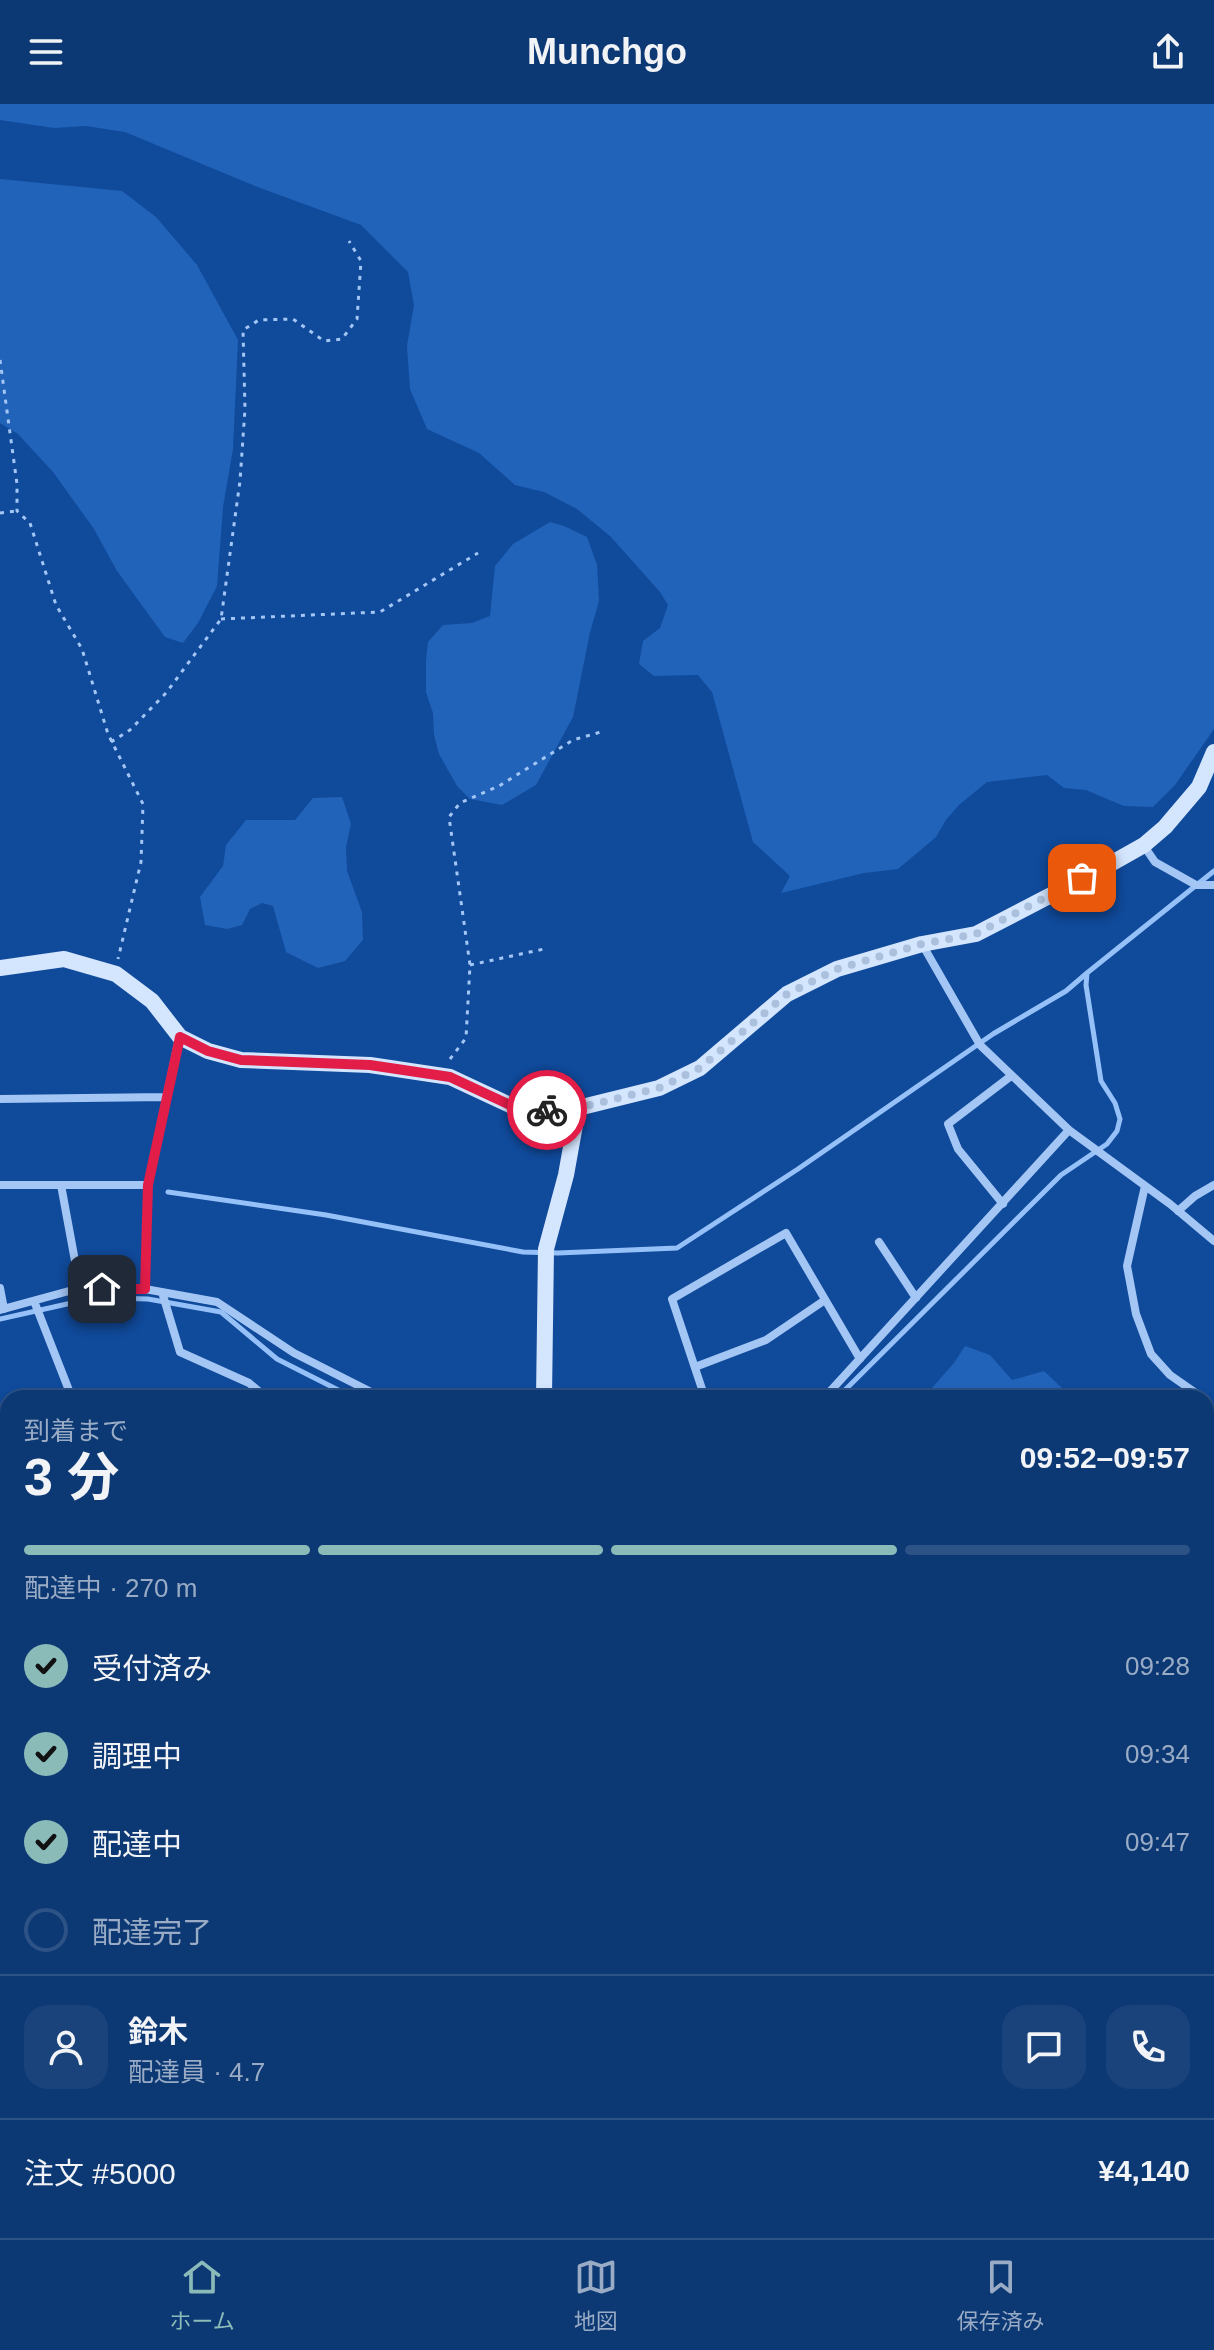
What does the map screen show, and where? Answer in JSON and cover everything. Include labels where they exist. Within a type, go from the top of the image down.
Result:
[{"type":"street","points":[[0,968],[64,959],[116,974],[152,1001],[180,1037],[208,1051],[241,1060],[370,1065],[450,1077],[510,1105],[546,1110],[578,1108],[659,1088],[700,1068],[787,994],[837,969],[922,944],[976,934],[1144,845],[1165,827],[1199,787],[1214,752]]},
{"type":"street","points":[[1144,845],[1155,862],[1196,885],[1214,885]]},
{"type":"street","points":[[922,944],[980,1045],[1069,1130],[1214,1241]]},
{"type":"street","points":[[145,1289],[148,1185],[180,1037]]},
{"type":"street","points":[[1003,1204],[958,1149],[948,1124],[1011,1076]]},
{"type":"street","points":[[0,1099],[167,1097]]},
{"type":"street","points":[[544,1390],[546,1249],[566,1175],[578,1108]]},
{"type":"street","points":[[831,1390],[1069,1130]]},
{"type":"street","points":[[0,1185],[148,1185]]},
{"type":"street","points":[[61,1185],[80,1288]]},
{"type":"street","points":[[1178,1211],[1214,1185]]},
{"type":"street","points":[[1145,1186],[1127,1266],[1136,1314],[1151,1354],[1170,1375],[1190,1390]]},
{"type":"street","points":[[702,1390],[672,1299],[786,1233],[860,1359]]},
{"type":"street","points":[[879,1242],[916,1298]]},
{"type":"street","points":[[0,1288],[2,1310],[80,1288],[145,1289],[217,1302],[294,1353],[367,1390]]},
{"type":"street","points":[[162,1292],[180,1352],[249,1383],[257,1390]]},
{"type":"street","points":[[695,1367],[766,1340],[825,1300]]},
{"type":"street","points":[[34,1301],[69,1390]]},
{"type":"path","points":[[111,742],[130,730],[166,693],[221,619],[240,481],[244,424],[243,330],[259,320],[293,319],[324,341],[342,339],[357,319],[361,261],[349,241]]},
{"type":"path","points":[[0,360],[16,474],[17,511],[30,523],[56,605],[82,649],[111,742],[143,804],[141,862],[120,941],[116,974]]},
{"type":"path","points":[[0,513],[17,511]]},
{"type":"path","points":[[221,619],[380,612],[478,553]]},
{"type":"path","points":[[438,1075],[466,1038],[470,965],[449,817],[460,803],[499,786],[573,740],[604,731]]},
{"type":"path","points":[[470,965],[544,949]]},
{"type":"shaded area","points":[[0,104],[1214,104],[1214,729],[1175,785],[1153,807],[1124,806],[1086,790],[1064,788],[1047,775],[987,782],[959,805],[936,837],[898,869],[864,873],[781,893],[790,876],[753,842],[712,692],[698,675],[654,676],[639,664],[643,641],[660,628],[668,605],[660,592],[610,536],[577,509],[544,492],[515,485],[479,453],[427,429],[410,389],[407,346],[414,305],[408,272],[361,225],[255,186],[125,132],[86,126],[54,128],[0,120]]},
{"type":"shaded area","points":[[0,179],[122,191],[156,217],[197,265],[238,340],[233,449],[223,507],[217,586],[198,623],[183,643],[165,637],[117,571],[94,529],[53,472],[18,434],[0,423]]},
{"type":"shaded area","points":[[550,522],[587,537],[597,565],[599,601],[573,717],[536,785],[502,805],[470,799],[457,786],[439,754],[433,713],[426,692],[428,642],[443,625],[472,623],[490,616],[495,566],[513,544]]},
{"type":"shaded area","points":[[342,797],[351,824],[346,847],[347,871],[362,912],[363,940],[345,961],[318,968],[286,952],[273,906],[262,903],[250,909],[242,925],[227,929],[205,925],[200,897],[223,866],[226,845],[246,820],[295,820],[313,798]]},
{"type":"shaded area","points":[[965,1346],[990,1355],[1012,1380],[1044,1371],[1063,1390],[930,1390]]},
{"type":"waterway","points":[[845,1390],[1061,1175],[1107,1144],[1117,1131],[1120,1119],[1115,1103],[1101,1081],[1086,985],[1087,973],[1214,871]]},
{"type":"waterway","points":[[168,1192],[326,1215],[523,1252],[677,1248],[798,1169],[993,1034],[1066,991],[1087,973]]},
{"type":"waterway","points":[[0,1319],[109,1298],[148,1299],[221,1312],[277,1359],[338,1390]]},
{"type":"way so far","points":[[547,1110],[606,1103],[659,1088],[700,1068],[787,994],[837,969],[922,944],[976,934],[1082,878]]},
{"type":"route","points":[[102,1289],[145,1289],[148,1185],[180,1037],[208,1051],[241,1060],[370,1065],[450,1077],[510,1105],[547,1110]]}]
